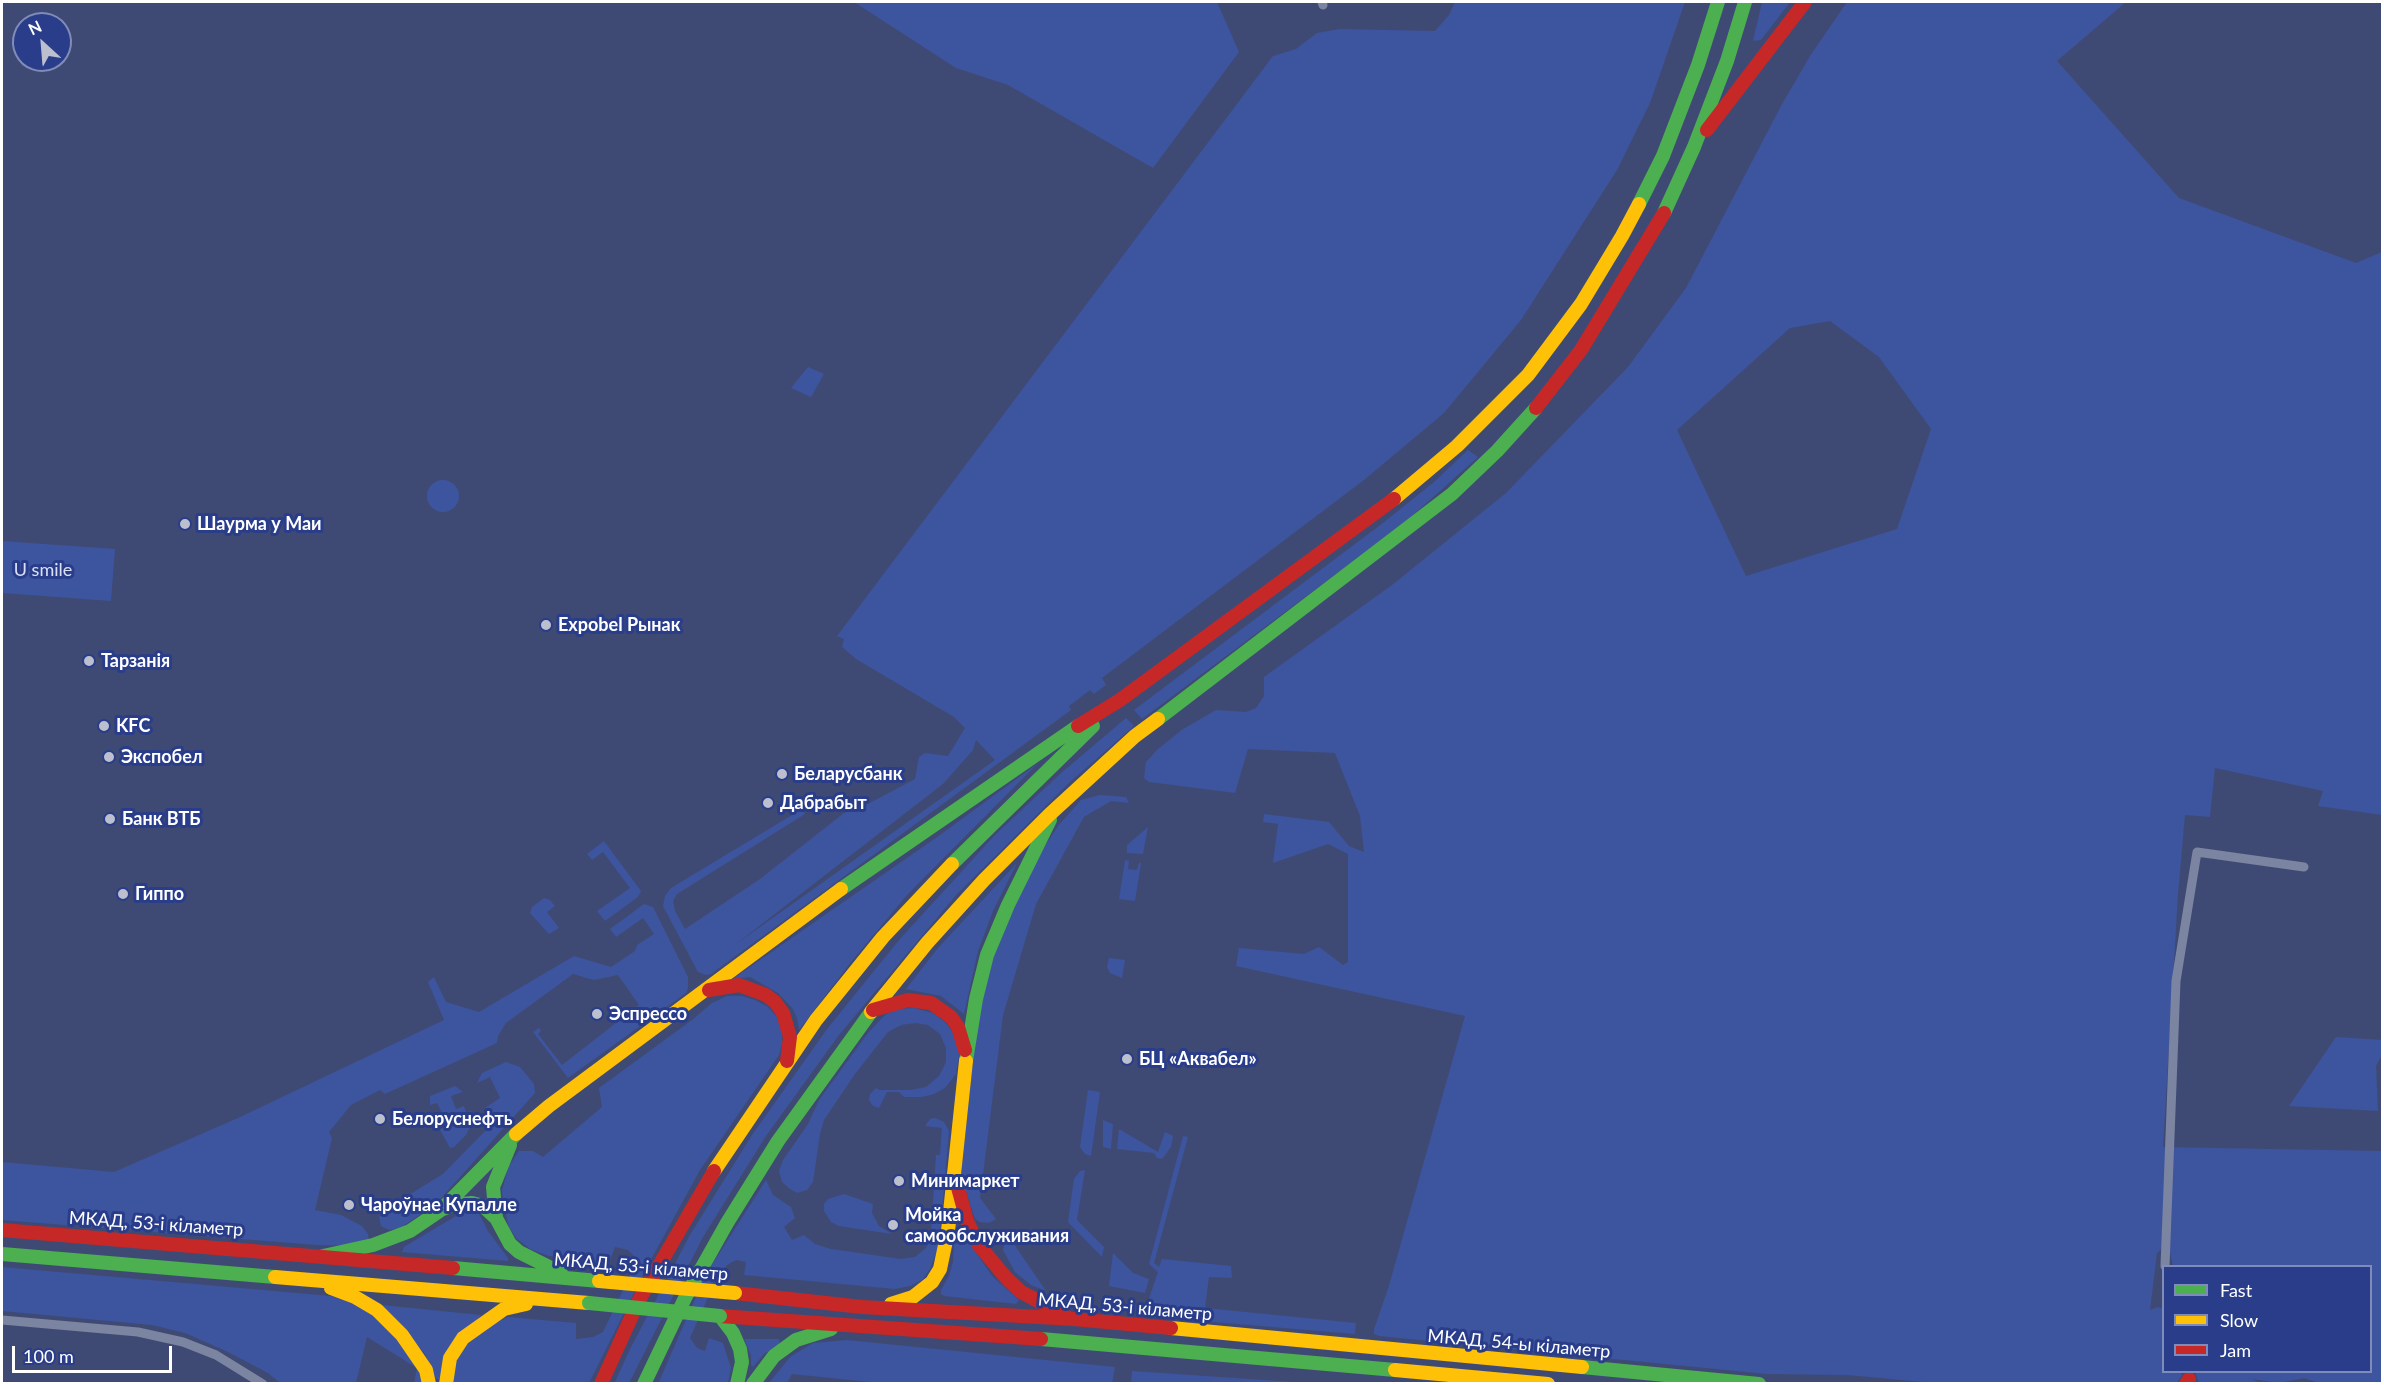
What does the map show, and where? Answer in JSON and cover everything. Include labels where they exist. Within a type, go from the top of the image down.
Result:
[{"type":"highway","points":[[323,1256],[373,1245],[410,1231],[441,1210],[516,1134],[549,1106],[703,993],[816,906],[1081,724],[1120,700],[1377,513],[1457,446],[1527,375],[1581,304],[1622,236],[1663,156],[1698,65],[1718,2]]},
{"type":"highway","points":[[645,1383],[686,1296],[778,1140],[872,1010],[977,887],[1060,805],[1144,729],[1452,494],[1497,451],[1532,413],[1593,330],[1661,220],[1694,147],[1727,61],[1745,2]]},
{"type":"highway","points":[[1694,147],[1805,2]]},
{"type":"highway","points":[[602,1383],[639,1300],[713,1173],[816,1020],[883,937],[952,864],[1120,700]]},
{"type":"highway","points":[[862,1306],[913,1297],[932,1282],[940,1269],[948,1231],[966,1057],[976,999],[987,955],[1028,863],[1060,805]]},
{"type":"highway","points":[[703,993],[723,986],[739,985],[754,989],[771,999],[783,1013],[788,1029],[790,1037],[787,1062]]},
{"type":"highway","points":[[872,1010],[902,1001],[931,1003],[946,1012],[958,1027],[966,1057]]},
{"type":"highway","points":[[496,1218],[493,1186],[501,1163],[516,1134]]},
{"type":"highway","points":[[954,1166],[959,1197],[978,1244],[1007,1280],[1021,1292],[1054,1311],[1074,1319]]},
{"type":"highway","points":[[441,1210],[454,1205],[472,1203],[483,1206],[496,1218],[510,1244],[519,1252],[579,1279]]},
{"type":"highway","name":"МКАД, 53-і кіламетр","points":[[2,1230],[323,1256],[862,1306],[1074,1319],[1276,1339]]},
{"type":"highway","points":[[2,1254],[841,1326]]},
{"type":"highway","points":[[316,1282],[355,1297],[377,1310],[402,1335],[426,1370],[429,1383]]},
{"type":"highway","points":[[446,1383],[450,1358],[463,1338],[504,1309],[548,1301]]},
{"type":"highway","points":[[720,1316],[733,1333],[740,1349],[742,1362],[736,1383]]},
{"type":"highway","points":[[753,1383],[774,1356],[796,1340],[841,1326]]},
{"type":"highway","name":"МКАД, 54-ы кіламетр","points":[[841,1326],[1098,1343],[1548,1383]]},
{"type":"highway","name":"МКАД, 54-ы кіламетр","points":[[1276,1339],[1759,1383]]},
{"type":"street","points":[[2165,1265],[2176,981],[2197,852],[2304,867]]},
{"type":"street","points":[[2,1320],[138,1332],[183,1342],[216,1355],[263,1383]]},
{"type":"green space","points":[[854,2],[1217,2],[1239,52],[1153,168],[1008,85],[956,68]]},
{"type":"green space","points":[[1455,2],[1685,2],[1650,103],[1617,170],[1521,320],[1444,413],[1364,480],[1102,678],[1106,685],[1094,694],[1090,690],[1069,706],[1071,710],[711,974],[698,972],[663,906],[665,896],[671,888],[802,809],[805,814],[677,894],[673,901],[675,911],[685,929],[760,879],[844,813],[864,806],[915,779],[919,757],[925,753],[948,756],[965,728],[954,717],[856,659],[842,647],[844,639],[837,636],[1273,56],[1296,49],[1317,33],[1340,29],[1435,31],[1449,15]],"holes":[[[976,740],[995,760],[736,944],[943,784],[973,750]]]},
{"type":"green space","points":[[1762,2],[1790,2],[1761,40],[1753,41]]},
{"type":"green space","points":[[1847,2],[2126,2],[2057,61],[2179,198],[2356,263],[2382,252],[2382,815],[2318,806],[2323,791],[2215,768],[2210,817],[2185,815],[2163,1147],[2382,1151],[2382,1383],[2319,1383],[2304,1378],[2279,1383],[2252,1379],[2260,1383],[2199,1383],[2195,1373],[2372,1373],[2372,1265],[2173,1265],[2168,1243],[2157,1253],[2150,1310],[2158,1307],[2162,1309],[2162,1373],[2181,1373],[2177,1383],[1945,1384],[1848,1375],[1767,1374],[1374,1334],[1465,1016],[1236,966],[1239,948],[1304,954],[1319,947],[1343,965],[1348,962],[1348,854],[1328,844],[1273,863],[1278,824],[1263,822],[1264,814],[1329,822],[1349,846],[1364,852],[1360,816],[1335,753],[1248,749],[1235,793],[1149,782],[1144,778],[1146,762],[1183,729],[1216,710],[1246,712],[1256,708],[1264,696],[1264,677],[1392,585],[1506,493],[1628,367],[1686,288],[1781,106],[1810,56]],"holes":[[[1830,321],[1879,357],[1931,429],[1897,529],[1746,576],[1677,430],[1790,328]]]},
{"type":"green space","points":[[808,367],[824,374],[811,397],[791,388]]},
{"type":"green space","points":[[1468,450],[1478,457],[1412,516],[1142,719],[1134,710],[1383,523],[1434,482]]},
{"type":"green space","points":[[443,480],[454,485],[459,496],[454,507],[443,512],[432,507],[427,496],[432,485]]},
{"type":"green space","name":"U smile","points":[[2,541],[115,549],[111,601],[2,593]]},
{"type":"green space","points":[[1126,718],[1134,726],[1070,782],[957,894],[839,1035],[766,1136],[703,1237],[629,1383],[614,1384],[690,1235],[752,1135],[827,1029],[899,940],[995,835],[1060,774]]},
{"type":"green space","points":[[1037,764],[907,895],[851,962],[799,1030],[793,1009],[778,993],[750,977],[731,980],[940,835]]},
{"type":"green space","points":[[1100,795],[1126,797],[1129,803],[1111,801],[1084,817],[1036,904],[1003,1015],[980,1198],[996,1219],[989,1223],[980,1222],[975,1219],[961,1176],[977,1022],[994,951],[1039,855],[1058,826],[1081,800]]},
{"type":"green space","points":[[1148,827],[1143,854],[1127,853],[1127,845]]},
{"type":"green space","points":[[604,841],[641,891],[638,897],[605,921],[597,911],[630,888],[603,852],[592,860],[587,854]]},
{"type":"green space","points":[[1125,860],[1129,861],[1128,869],[1137,870],[1141,863],[1135,901],[1119,899]]},
{"type":"green space","points":[[1017,863],[993,911],[978,951],[964,1014],[941,996],[906,989],[938,948]]},
{"type":"green space","points":[[544,898],[550,900],[555,906],[547,912],[559,928],[549,934],[530,913],[532,907]]},
{"type":"green space","points":[[644,904],[653,907],[688,977],[686,993],[568,1078],[533,1032],[539,1028],[541,1031],[538,1034],[562,1065],[639,1005],[618,975],[594,980],[573,974],[506,1023],[498,1036],[497,1043],[385,1094],[380,1090],[351,1105],[329,1132],[332,1138],[315,1210],[341,1215],[362,1226],[368,1234],[369,1241],[355,1246],[317,1245],[2,1220],[2,1162],[114,1172],[238,1118],[444,1020],[428,982],[434,977],[446,1002],[479,1012],[574,956],[611,967],[635,951],[637,945],[654,934],[643,918],[616,937],[610,929]]},
{"type":"green space","points":[[1109,958],[1125,960],[1122,978],[1110,973],[1107,967]]},
{"type":"green space","points":[[727,996],[742,996],[755,1000],[768,1007],[777,1017],[782,1029],[779,1055],[700,1170],[648,1265],[589,1383],[451,1384],[457,1356],[470,1339],[489,1325],[508,1317],[576,1323],[576,1339],[593,1337],[603,1332],[635,1265],[634,1256],[628,1250],[615,1247],[609,1263],[549,1256],[530,1249],[516,1238],[509,1227],[502,1190],[509,1166],[519,1151],[533,1151],[543,1157],[602,1107],[599,1088],[712,1003]]},
{"type":"green space","points":[[914,1008],[933,1013],[945,1022],[955,1035],[960,1050],[956,1074],[945,1088],[934,1094],[904,1097],[899,1092],[887,1092],[879,1108],[873,1106],[869,1100],[870,1094],[876,1088],[879,1090],[910,1090],[926,1087],[939,1076],[946,1062],[946,1048],[940,1034],[928,1025],[916,1023],[901,1025],[888,1032],[855,1074],[824,1120],[813,1182],[807,1190],[797,1193],[790,1189],[782,1182],[779,1171],[783,1160],[808,1124],[819,1100],[868,1033],[885,1015],[896,1009]]},
{"type":"green space","points":[[2336,1037],[2382,1040],[2382,1055],[2376,1066],[2378,1111],[2289,1106]]},
{"type":"green space","points":[[506,1062],[520,1067],[534,1084],[535,1093],[435,1205],[400,1228],[389,1230],[381,1226],[379,1216],[385,1204],[412,1193],[443,1174],[490,1126],[485,1108],[500,1098],[490,1077],[477,1083],[482,1073]]},
{"type":"green space","points":[[455,1086],[463,1092],[451,1096],[456,1109],[464,1106],[466,1112],[471,1111],[472,1123],[466,1135],[450,1148],[440,1130],[448,1125],[437,1103],[430,1105],[430,1096]]},
{"type":"green space","points":[[1088,1090],[1100,1092],[1091,1156],[1085,1154],[1080,1147]]},
{"type":"green space","points":[[935,1118],[944,1122],[949,1131],[939,1245],[930,1269],[922,1280],[910,1286],[895,1289],[744,1275],[746,1262],[736,1260],[727,1265],[718,1275],[690,1338],[697,1348],[705,1351],[709,1338],[723,1343],[731,1368],[728,1383],[658,1384],[706,1274],[766,1180],[773,1195],[791,1207],[795,1218],[784,1227],[792,1240],[804,1235],[815,1244],[831,1249],[901,1259],[915,1257],[926,1248],[931,1234],[936,1155],[940,1155],[942,1128],[925,1126],[930,1119]]},
{"type":"green space","points":[[1103,1120],[1113,1124],[1111,1149],[1103,1147]]},
{"type":"green space","points":[[1119,1129],[1158,1152],[1165,1132],[1173,1136],[1171,1147],[1162,1159],[1157,1158],[1154,1153],[1117,1149]]},
{"type":"green space","points":[[1183,1136],[1188,1137],[1154,1263],[1159,1267],[1162,1259],[1231,1266],[1232,1278],[1209,1277],[1205,1308],[1356,1323],[1355,1334],[1143,1316],[1158,1272],[1149,1264]]},
{"type":"green space","points":[[1085,1170],[1077,1220],[1104,1247],[1102,1257],[1068,1222],[1074,1179],[1080,1171]]},
{"type":"green space","points":[[844,1194],[873,1204],[872,1213],[879,1226],[892,1234],[839,1226],[831,1222],[824,1211],[824,1204],[828,1199]]},
{"type":"green space","points":[[466,1210],[478,1212],[508,1261],[402,1252],[404,1247]]},
{"type":"green space","points":[[960,1229],[992,1276],[1019,1300],[1016,1304],[941,1294],[953,1262],[955,1230]]},
{"type":"green space","points":[[1007,1234],[1046,1291],[1031,1285],[1015,1272],[1003,1250]]},
{"type":"green space","points":[[1113,1253],[1133,1273],[1149,1279],[1145,1293],[1109,1286]]},
{"type":"green space","points":[[2,1267],[331,1296],[355,1303],[388,1324],[403,1340],[421,1369],[423,1383],[414,1383],[417,1368],[367,1337],[356,1383],[280,1383],[268,1373],[185,1333],[152,1325],[2,1311]]},
{"type":"green space","points":[[382,1305],[481,1315],[440,1379],[435,1379],[432,1367],[424,1353]]},
{"type":"green space","points":[[744,1339],[779,1339],[780,1344],[764,1354],[753,1367]]},
{"type":"green space","points":[[847,1340],[1115,1367],[1112,1384],[890,1384],[792,1374],[787,1383],[769,1383],[790,1357],[813,1343]]},
{"type":"green space","points":[[1132,1371],[1308,1383],[1131,1383]]},
{"type":"traffic: fast","points":[[1639,204],[1663,156],[1698,65],[1718,2]]},
{"type":"traffic: fast","points":[[1664,213],[1694,147],[1727,61],[1745,2]]},
{"type":"traffic: fast","points":[[1158,719],[1452,494],[1497,451],[1536,408]]},
{"type":"traffic: fast","points":[[841,889],[1078,726]]},
{"type":"traffic: fast","points":[[952,864],[1093,726]]},
{"type":"traffic: fast","points":[[966,1061],[976,999],[987,955],[1008,905],[1050,820]]},
{"type":"traffic: fast","points":[[644,1384],[686,1296],[727,1223],[778,1141],[871,1012]]},
{"type":"traffic: fast","points":[[323,1256],[373,1245],[410,1231],[441,1210],[516,1134]]},
{"type":"traffic: fast","points":[[496,1218],[493,1187],[510,1145]]},
{"type":"traffic: fast","points":[[443,1209],[472,1203],[483,1206],[496,1218],[510,1244],[519,1252],[561,1273]]},
{"type":"traffic: fast","points":[[2,1254],[275,1277]]},
{"type":"traffic: fast","points":[[453,1268],[599,1281]]},
{"type":"traffic: fast","points":[[589,1303],[720,1316]]},
{"type":"traffic: fast","points":[[720,1316],[733,1333],[740,1349],[742,1362],[737,1384]]},
{"type":"traffic: fast","points":[[753,1384],[774,1356],[796,1340],[831,1329]]},
{"type":"traffic: fast","points":[[1041,1339],[1395,1370]]},
{"type":"traffic: fast","points":[[1582,1367],[1759,1384]]},
{"type":"traffic: slow","points":[[1394,499],[1457,446],[1528,375],[1581,304],[1639,204]]},
{"type":"traffic: slow","points":[[871,1012],[927,943],[984,880],[1049,815],[1135,736],[1158,719]]},
{"type":"traffic: slow","points":[[714,1171],[816,1020],[883,937],[952,864]]},
{"type":"traffic: slow","points":[[516,1134],[549,1106],[841,889]]},
{"type":"traffic: slow","points":[[891,1304],[913,1297],[932,1282],[940,1269],[948,1231],[966,1061]]},
{"type":"traffic: slow","points":[[275,1277],[589,1303]]},
{"type":"traffic: slow","points":[[599,1281],[735,1293]]},
{"type":"traffic: slow","points":[[331,1288],[355,1297],[377,1310],[402,1335],[426,1370],[429,1384]]},
{"type":"traffic: slow","points":[[446,1384],[450,1358],[463,1338],[504,1309],[526,1304]]},
{"type":"traffic: slow","points":[[1171,1328],[1582,1367]]},
{"type":"traffic: slow","points":[[1395,1370],[1548,1384]]},
{"type":"traffic: jam","points":[[1707,130],[1805,2]]},
{"type":"traffic: jam","points":[[1536,408],[1581,350],[1664,213]]},
{"type":"traffic: jam","points":[[1078,726],[1120,700],[1394,499]]},
{"type":"traffic: jam","points":[[709,990],[739,985],[766,995],[775,1002],[783,1013],[790,1037],[787,1061]]},
{"type":"traffic: jam","points":[[873,1010],[908,1000],[931,1003],[951,1017],[958,1027],[965,1050]]},
{"type":"traffic: jam","points":[[601,1384],[639,1300],[714,1171]]},
{"type":"traffic: jam","points":[[957,1184],[967,1221],[978,1244],[1021,1292],[1065,1315]]},
{"type":"traffic: jam","points":[[2,1230],[453,1268]]},
{"type":"traffic: jam","points":[[735,1293],[862,1307],[1074,1319],[1171,1328]]},
{"type":"traffic: jam","points":[[720,1316],[1041,1339]]},
{"type":"traffic: jam","points":[[2186,1384],[2189,1379]]},
{"type":"place","name":"Шаурма у Маи","points":[[185,524]]},
{"type":"place","name":"Expobel Рынак","points":[[546,625]]},
{"type":"place","name":"Тарзанія","points":[[89,661]]},
{"type":"place","name":"KFC","points":[[104,726]]},
{"type":"place","name":"Экспобел","points":[[109,757]]},
{"type":"place","name":"Беларусбанк","points":[[782,774]]},
{"type":"place","name":"Дабрабыт","points":[[768,803]]},
{"type":"place","name":"Банк ВТБ","points":[[110,819]]},
{"type":"place","name":"Гиппо","points":[[123,894]]},
{"type":"place","name":"Эспрессо","points":[[597,1014]]},
{"type":"place","name":"БЦ «Аквабел»","points":[[1127,1059]]},
{"type":"place","name":"Белоруснефть","points":[[380,1119]]},
{"type":"place","name":"Минимаркет","points":[[899,1181]]},
{"type":"place","name":"Чароўнае Купалле","points":[[349,1205]]},
{"type":"place","name":"Мойка самообслуживания","points":[[893,1225]]}]
